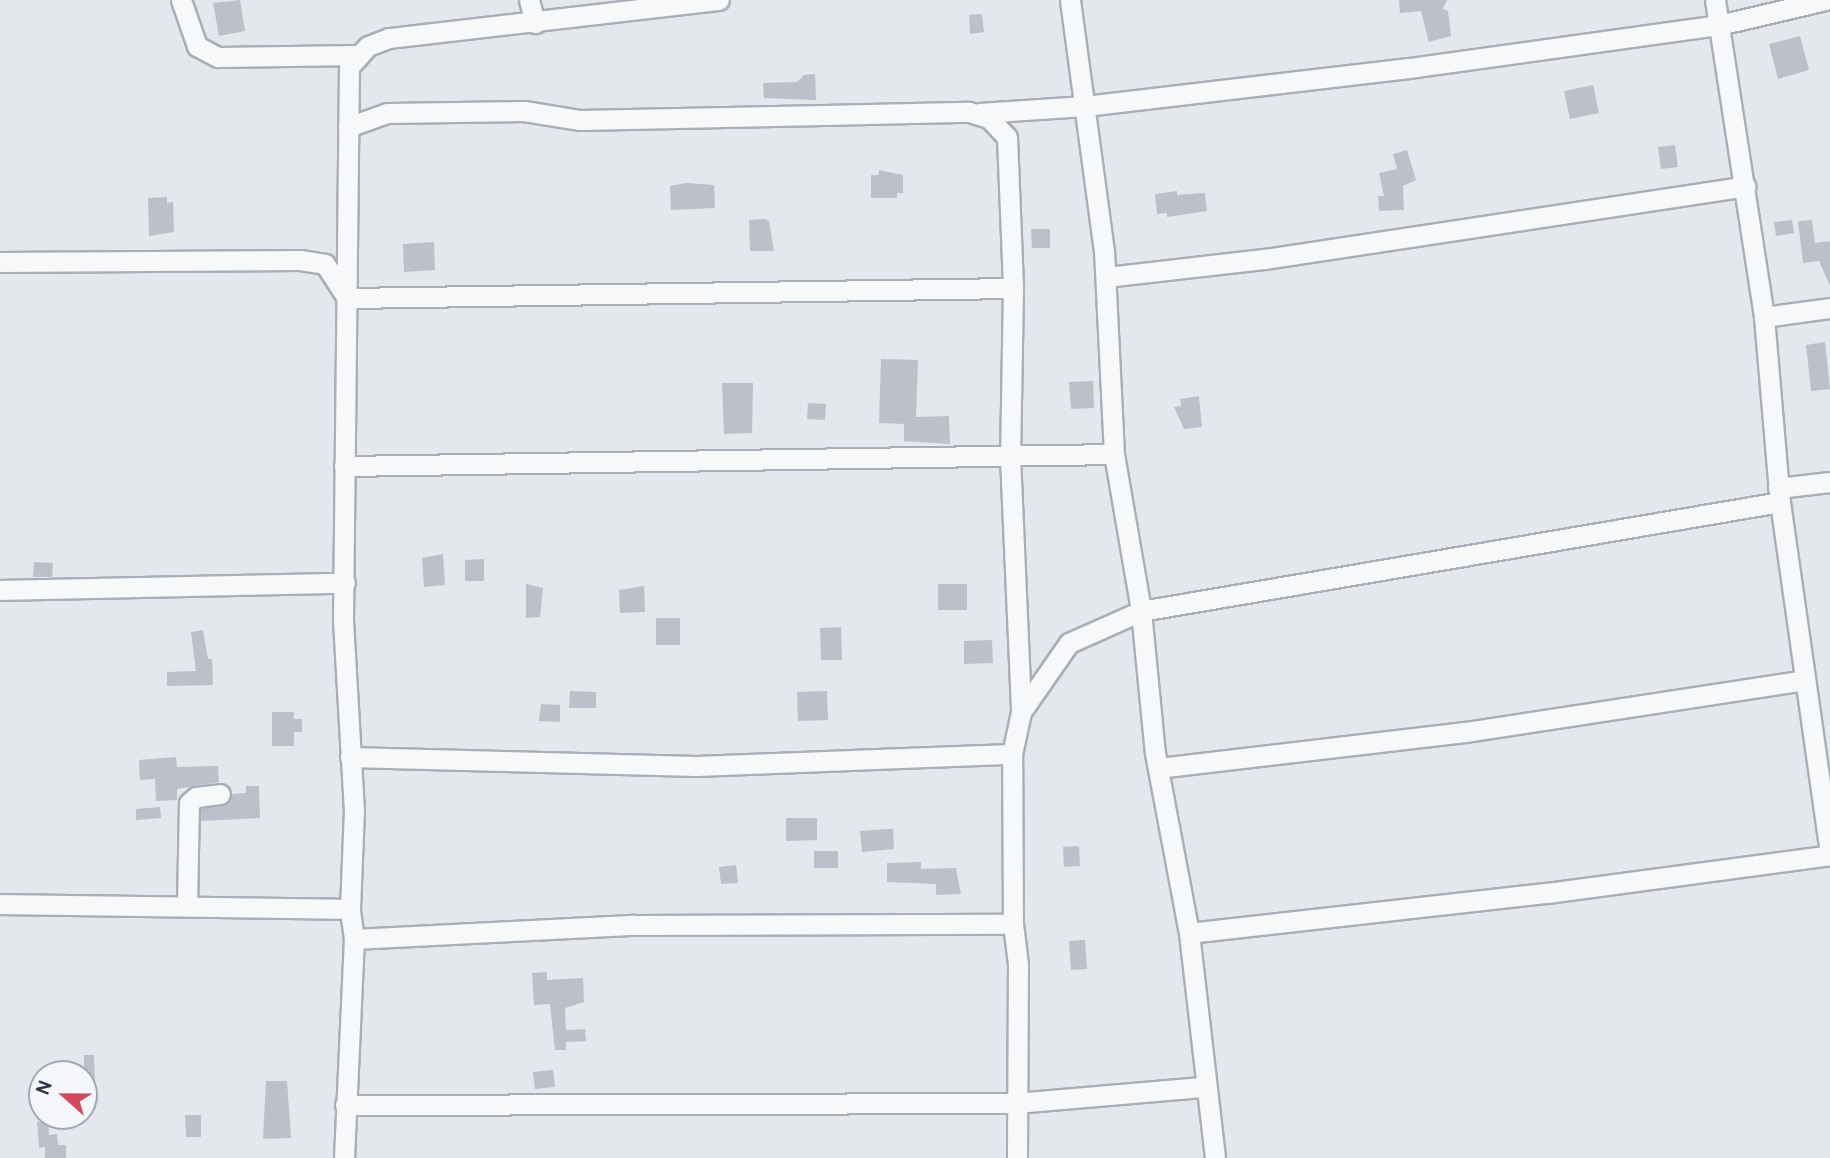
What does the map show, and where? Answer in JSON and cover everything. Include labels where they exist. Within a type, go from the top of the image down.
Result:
[{"type":"street","points":[[181,0],[197,46],[218,57],[356,55],[389,38],[719,0]]},
{"type":"street","points":[[529,0],[535,23]]},
{"type":"street","points":[[1070,0],[1106,277],[1114,454],[1141,611],[1158,768],[1189,933],[1214,1158]]},
{"type":"street","points":[[1189,933],[1548,893],[1830,855],[1779,495],[1764,317],[1715,0]]},
{"type":"street","points":[[348,127],[387,113],[524,111],[580,120],[979,113],[1085,106],[1409,68],[1719,25],[1826,0]]},
{"type":"street","points":[[344,1158],[354,939],[350,909],[354,811],[350,757],[344,466],[349,67],[356,55]]},
{"type":"street","points":[[979,113],[1006,137],[1013,288],[1010,456],[1021,712],[1012,754],[1013,924],[1018,964],[1017,1158]]},
{"type":"street","points":[[1106,277],[1265,259],[1745,186]]},
{"type":"street","points":[[0,262],[300,260],[325,264],[346,298]]},
{"type":"street","points":[[346,298],[1013,288]]},
{"type":"street","points":[[1764,317],[1830,307]]},
{"type":"street","points":[[344,466],[1114,454]]},
{"type":"street","points":[[1021,712],[1069,643],[1141,611],[1779,495],[1830,482]]},
{"type":"street","points":[[0,590],[345,583]]},
{"type":"street","points":[[1158,768],[1466,732],[1805,680]]},
{"type":"street","points":[[350,757],[696,766],[1012,754]]},
{"type":"street","points":[[187,905],[189,803],[220,794]]},
{"type":"street","points":[[0,904],[350,909]]},
{"type":"street","points":[[354,939],[635,925],[1013,924]]},
{"type":"street","points":[[345,1105],[1016,1102],[1204,1087]]},
{"type":"building","points":[[240,0],[245,31],[219,36],[213,3]]},
{"type":"building","points":[[1399,0],[1447,0],[1443,9],[1448,11],[1451,36],[1429,42],[1421,11],[1400,13]]},
{"type":"building","points":[[982,14],[984,32],[970,34],[969,15]]},
{"type":"building","points":[[1800,36],[1809,70],[1778,79],[1769,44]]},
{"type":"building","points":[[815,74],[816,100],[764,98],[763,83],[797,82],[804,75]]},
{"type":"building","points":[[1593,85],[1599,113],[1570,119],[1564,91]]},
{"type":"building","points":[[1675,145],[1678,167],[1661,169],[1658,147]]},
{"type":"building","points":[[1407,150],[1416,180],[1403,186],[1404,210],[1379,211],[1378,196],[1384,196],[1379,173],[1397,169],[1393,154]]},
{"type":"building","points":[[879,170],[903,175],[903,193],[897,193],[897,198],[871,198],[871,175],[879,175]]},
{"type":"building","points":[[686,183],[714,185],[715,208],[671,210],[670,186]]},
{"type":"building","points":[[1177,191],[1177,195],[1205,193],[1207,211],[1167,217],[1167,213],[1157,214],[1155,194]]},
{"type":"building","points":[[167,197],[167,203],[173,202],[174,232],[149,236],[148,198]]},
{"type":"building","points":[[749,220],[769,221],[774,251],[750,251]]},
{"type":"building","points":[[1792,220],[1794,233],[1776,236],[1774,222]]},
{"type":"building","points":[[1812,220],[1815,243],[1830,241],[1830,286],[1819,261],[1803,263],[1798,221]]},
{"type":"building","points":[[1031,229],[1050,229],[1050,248],[1032,248]]},
{"type":"building","points":[[434,242],[435,270],[404,272],[403,244]]},
{"type":"building","points":[[1825,342],[1830,389],[1811,391],[1806,345]]},
{"type":"building","points":[[881,359],[918,360],[916,417],[949,416],[950,444],[904,441],[904,424],[879,423]]},
{"type":"building","points":[[1093,381],[1094,408],[1071,409],[1069,382]]},
{"type":"building","points":[[722,383],[753,383],[752,433],[724,434]]},
{"type":"building","points":[[1199,396],[1202,427],[1184,429],[1174,407],[1181,406],[1180,399]]},
{"type":"building","points":[[808,403],[826,404],[825,420],[807,419]]},
{"type":"building","points":[[443,554],[445,585],[424,587],[422,558]]},
{"type":"building","points":[[484,559],[484,581],[465,581],[465,560]]},
{"type":"building","points":[[34,562],[53,563],[52,577],[33,577]]},
{"type":"building","points":[[526,584],[543,588],[540,617],[526,618]]},
{"type":"building","points":[[938,584],[967,584],[967,610],[938,610]]},
{"type":"building","points":[[644,586],[645,612],[620,613],[619,590]]},
{"type":"building","points":[[656,618],[680,618],[680,645],[656,645]]},
{"type":"building","points":[[841,627],[842,660],[821,660],[820,628]]},
{"type":"building","points":[[203,630],[208,659],[212,659],[213,685],[167,686],[167,672],[196,671],[191,632]]},
{"type":"building","points":[[992,640],[993,663],[964,664],[964,641]]},
{"type":"building","points":[[570,691],[596,692],[596,708],[569,708]]},
{"type":"building","points":[[827,691],[828,720],[798,721],[797,692]]},
{"type":"building","points":[[541,704],[560,705],[560,722],[539,721]]},
{"type":"building","points":[[272,712],[294,712],[294,719],[302,719],[302,732],[294,732],[294,746],[272,746]]},
{"type":"building","points":[[176,757],[177,767],[218,766],[219,782],[177,789],[177,800],[156,801],[155,779],[140,780],[139,760]]},
{"type":"building","points":[[246,786],[259,786],[260,818],[201,821],[201,809],[227,804],[232,794],[246,793]]},
{"type":"building","points":[[160,807],[161,818],[136,820],[136,809]]},
{"type":"building","points":[[786,818],[817,818],[817,840],[786,841]]},
{"type":"building","points":[[893,829],[894,849],[862,852],[860,831]]},
{"type":"building","points":[[1079,846],[1080,866],[1064,867],[1063,847]]},
{"type":"building","points":[[814,851],[838,851],[838,868],[814,868]]},
{"type":"building","points":[[921,862],[921,869],[956,868],[961,894],[936,895],[936,884],[887,882],[887,863]]},
{"type":"building","points":[[736,865],[738,883],[721,884],[719,867]]},
{"type":"building","points":[[1085,940],[1087,969],[1071,970],[1069,941]]},
{"type":"building","points":[[547,972],[547,980],[583,978],[584,1002],[565,1008],[566,1030],[585,1029],[586,1041],[566,1042],[566,1050],[555,1050],[550,1004],[534,1005],[532,973]]},
{"type":"building","points":[[84,1055],[94,1055],[94,1060],[84,1060]]},
{"type":"building","points":[[553,1070],[555,1087],[535,1089],[533,1072]]},
{"type":"building","points":[[266,1081],[287,1081],[291,1138],[263,1139]]},
{"type":"building","points":[[185,1115],[201,1115],[201,1137],[186,1137]]},
{"type":"building","points":[[38,1130],[49,1130],[49,1135],[57,1134],[58,1145],[66,1145],[66,1158],[45,1158],[45,1147],[39,1148]]}]
